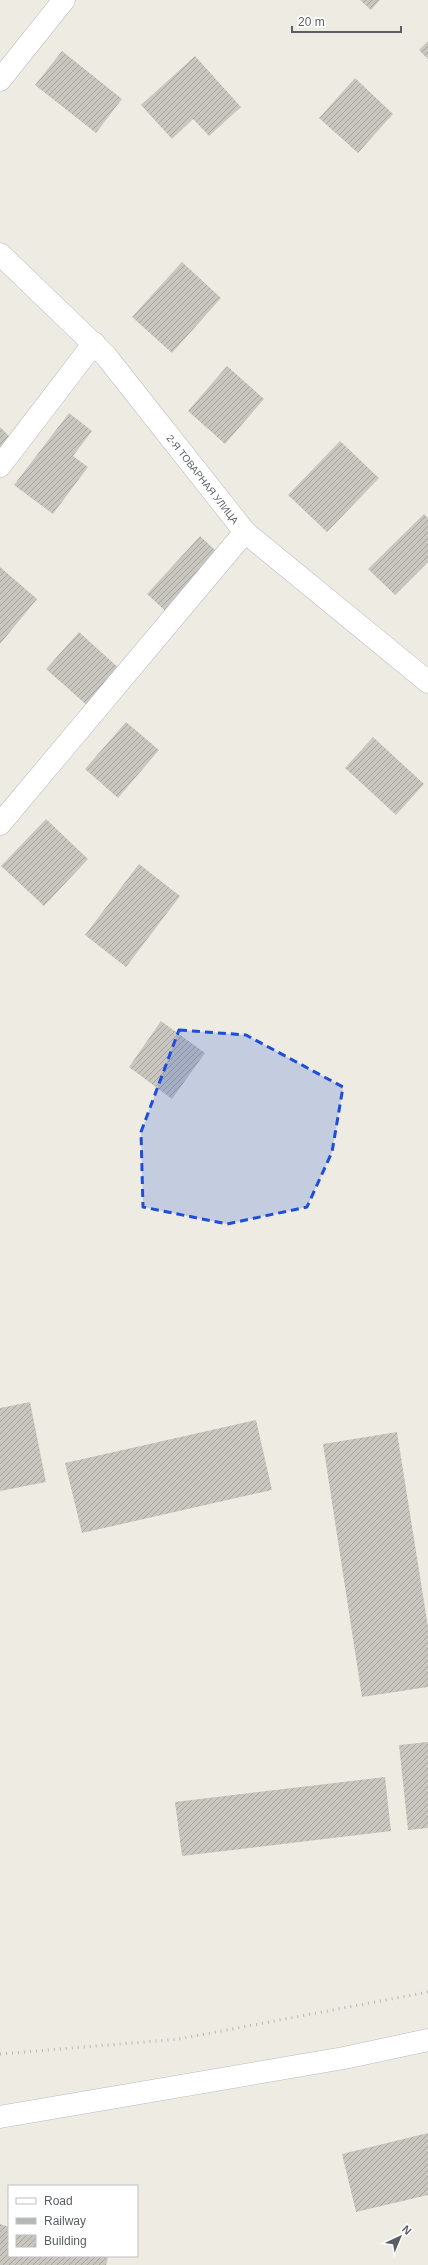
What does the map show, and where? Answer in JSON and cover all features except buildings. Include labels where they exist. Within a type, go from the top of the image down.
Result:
[{"type":"street","points":[[0,80],[64,0]]},
{"type":"street","name":"2-Я ТОВАРНАЯ УЛИЦА","points":[[0,254],[94,343],[245,532],[428,682]]},
{"type":"street","points":[[0,466],[94,343]]},
{"type":"street","points":[[0,824],[245,532]]},
{"type":"street","points":[[0,2116],[336,2059],[428,2040]]},
{"type":"highlighted area","points":[[179,1030],[246,1035],[343,1087],[332,1152],[307,1207],[227,1224],[143,1207],[141,1132]]},
{"type":"railway","points":[[0,2054],[179,2039],[428,1992]]}]
